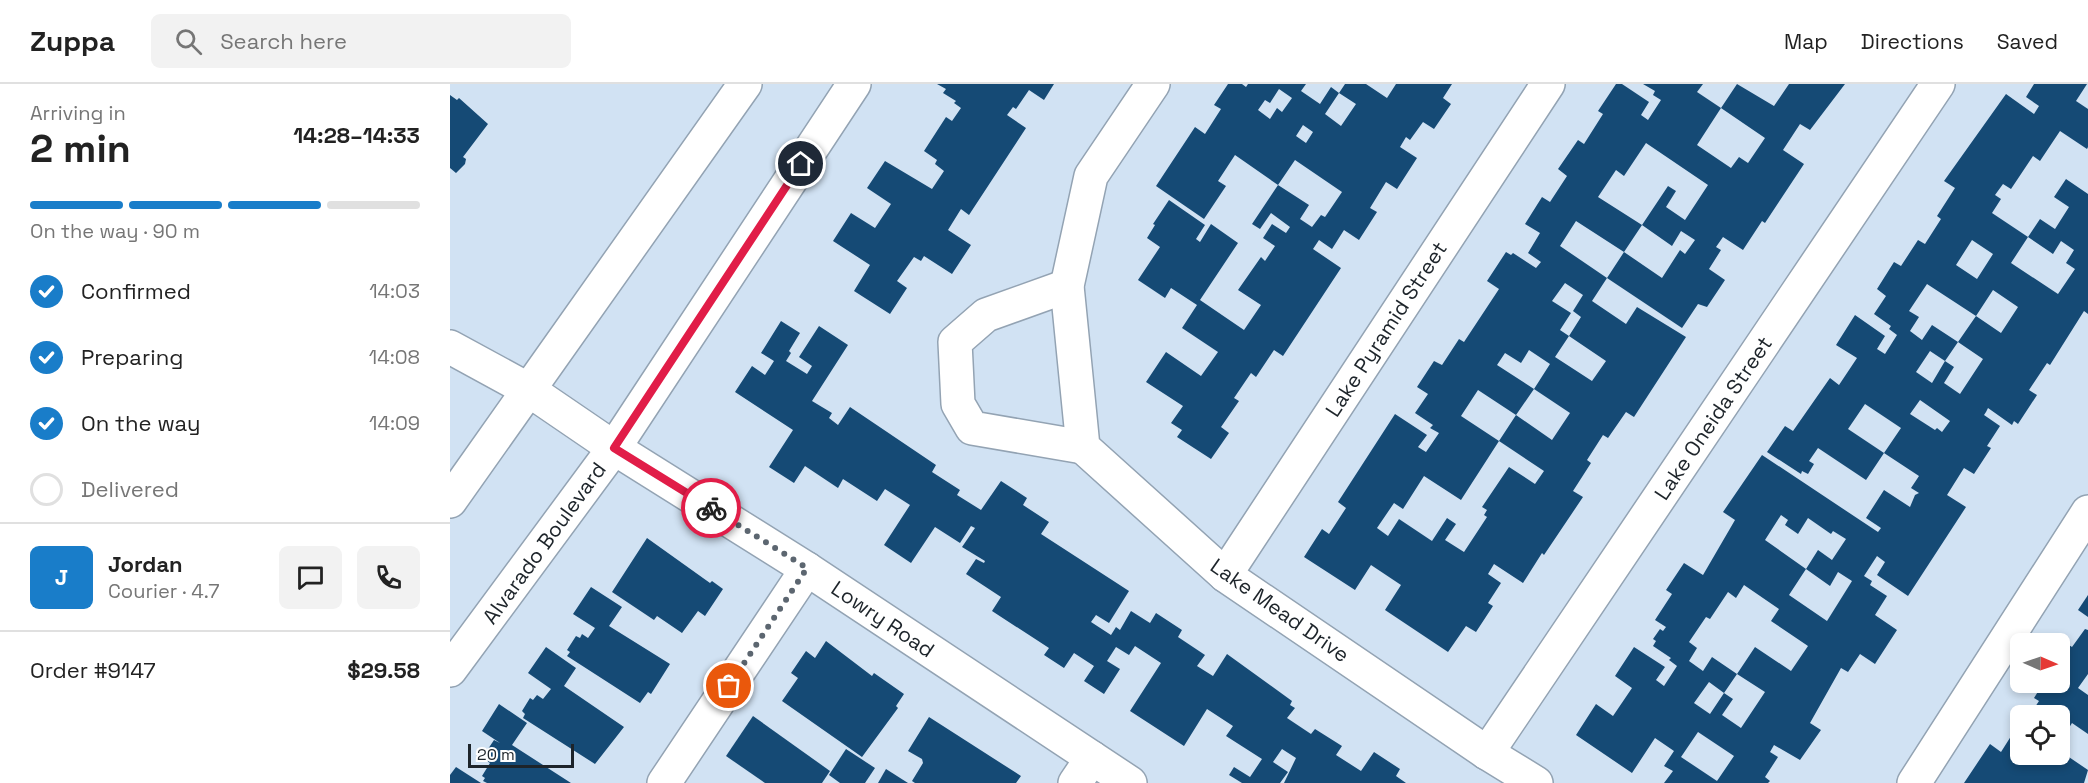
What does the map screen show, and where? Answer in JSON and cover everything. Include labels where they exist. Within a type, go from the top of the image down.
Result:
[{"type":"street","points":[[450,501],[745,84]]},
{"type":"street","name":"Alvarado Boulevard","points":[[450,670],[614,448],[854,84]]},
{"type":"street","points":[[1067,286],[986,315],[955,342],[958,404],[972,428],[1083,447],[1067,286],[1091,176],[1153,84]]},
{"type":"street","name":"Lake Pyramid Street","points":[[1225,575],[1548,84]]},
{"type":"street","name":"Lake Oneida Street","points":[[1487,753],[1938,84]]},
{"type":"street","name":"Lowry Road","points":[[450,347],[529,390],[614,448],[807,568],[1083,770],[1130,783]]},
{"type":"street","name":"Lake Mead Drive","points":[[1083,447],[1225,575],[1487,753],[1536,783]]},
{"type":"street","points":[[1914,783],[2088,512]]},
{"type":"street","points":[[664,783],[807,568]]},
{"type":"building","points":[[937,84],[1054,84],[1044,100],[1029,90],[1016,109],[1013,107],[1007,115],[1026,128],[969,215],[961,209],[948,230],[971,245],[952,274],[924,256],[921,261],[914,257],[897,281],[907,288],[890,314],[854,291],[870,265],[833,241],[851,213],[875,228],[891,204],[867,188],[885,161],[932,189],[944,171],[935,164],[937,160],[924,151],[946,117],[952,121],[961,108],[954,103],[956,101],[943,93],[946,89]]},
{"type":"building","points":[[1228,84],[1242,84],[1246,87],[1248,84],[1306,84],[1301,91],[1320,104],[1331,87],[1339,93],[1345,84],[1366,84],[1387,98],[1396,84],[1452,84],[1443,98],[1451,104],[1434,129],[1423,122],[1410,140],[1406,137],[1400,147],[1417,158],[1397,189],[1386,182],[1370,208],[1377,212],[1359,240],[1344,230],[1332,249],[1319,240],[1313,249],[1341,268],[1283,356],[1274,350],[1256,377],[1251,373],[1234,398],[1239,401],[1221,427],[1229,433],[1211,459],[1177,437],[1182,430],[1171,423],[1183,406],[1146,382],[1166,352],[1201,376],[1218,352],[1182,328],[1197,305],[1171,288],[1165,298],[1138,280],[1160,247],[1147,238],[1155,225],[1153,224],[1169,200],[1205,225],[1196,239],[1200,242],[1211,224],[1238,243],[1200,300],[1244,330],[1261,305],[1238,290],[1261,257],[1265,261],[1275,246],[1263,238],[1272,224],[1286,233],[1290,227],[1271,213],[1260,229],[1252,224],[1278,185],[1235,155],[1218,181],[1226,186],[1204,219],[1156,186],[1195,127],[1205,134],[1221,109],[1214,105]],"holes":[[[1279,89],[1292,98],[1282,112],[1277,108],[1270,119],[1258,110],[1265,100],[1270,103]],[[1339,93],[1356,104],[1341,126],[1325,114]],[[1303,125],[1313,132],[1306,143],[1296,136]],[[1295,160],[1342,192],[1325,217],[1321,215],[1312,227],[1300,219],[1309,205],[1278,185]]]},
{"type":"building","points":[[1616,84],[1622,84],[1649,102],[1641,115],[1648,120],[1661,100],[1653,95],[1655,91],[1643,84],[1703,84],[1697,92],[1721,108],[1737,84],[1774,106],[1789,84],[1845,84],[1810,130],[1800,124],[1783,150],[1804,164],[1765,223],[1762,221],[1743,250],[1723,237],[1716,247],[1721,250],[1709,269],[1725,280],[1707,307],[1698,304],[1682,328],[1607,278],[1592,301],[1626,324],[1637,307],[1686,337],[1634,417],[1626,412],[1608,438],[1603,435],[1587,460],[1591,463],[1573,491],[1583,497],[1523,583],[1494,564],[1488,574],[1501,583],[1488,603],[1493,606],[1476,632],[1466,626],[1448,652],[1385,610],[1401,585],[1371,565],[1355,590],[1304,557],[1322,529],[1329,534],[1346,508],[1338,502],[1395,414],[1427,435],[1418,447],[1426,452],[1439,433],[1430,428],[1433,425],[1415,413],[1428,394],[1417,387],[1434,361],[1442,365],[1459,339],[1464,342],[1499,289],[1487,281],[1506,252],[1511,255],[1513,253],[1536,268],[1541,262],[1528,253],[1540,233],[1525,224],[1542,197],[1550,202],[1567,176],[1558,169],[1578,140],[1584,144],[1603,114],[1598,111]],"holes":[[[1721,108],[1765,138],[1748,163],[1739,157],[1731,168],[1697,145]],[[1646,143],[1708,185],[1685,220],[1666,207],[1676,191],[1668,186],[1642,225],[1598,197],[1616,170],[1624,176]],[[1576,221],[1624,252],[1607,278],[1560,246]],[[1642,225],[1672,246],[1681,231],[1695,240],[1685,254],[1680,250],[1662,278],[1624,252]],[[1565,283],[1583,295],[1573,311],[1581,317],[1569,336],[1560,330],[1571,313],[1552,301]],[[1569,336],[1606,361],[1592,381],[1555,357]],[[1529,350],[1550,364],[1534,389],[1497,365],[1505,353],[1521,363]],[[1534,389],[1570,413],[1552,440],[1516,415]],[[1478,390],[1516,415],[1499,441],[1461,416]],[[1499,441],[1544,471],[1535,484],[1509,467],[1482,507],[1487,510],[1484,515],[1487,517],[1464,552],[1445,540],[1456,524],[1447,518],[1432,541],[1399,519],[1388,536],[1377,528],[1394,503],[1403,509],[1424,476],[1461,500]]]},
{"type":"building","points":[[2034,84],[2087,84],[2076,101],[2088,109],[2087,149],[2060,131],[2040,161],[2033,156],[2011,189],[2003,184],[1995,195],[2001,199],[1992,213],[2028,237],[2040,219],[2055,229],[2069,207],[2054,197],[2066,179],[2088,194],[2088,314],[2084,311],[2050,365],[2047,363],[2029,390],[2037,395],[2018,424],[2014,421],[2012,425],[1988,408],[1984,415],[2000,426],[1987,446],[1991,448],[1974,474],[1964,468],[1947,495],[1966,507],[1908,596],[1877,575],[1885,562],[1877,556],[1864,576],[1872,581],[1870,585],[1887,596],[1875,615],[1897,630],[1875,664],[1860,654],[1848,672],[1841,668],[1810,723],[1821,730],[1800,760],[1774,745],[1770,752],[1778,757],[1765,777],[1770,781],[1768,783],[1664,783],[1673,771],[1664,766],[1674,751],[1655,738],[1632,773],[1576,735],[1596,704],[1613,716],[1632,688],[1615,676],[1634,647],[1665,667],[1656,680],[1664,686],[1677,666],[1669,660],[1671,658],[1653,646],[1656,641],[1653,639],[1660,629],[1663,631],[1666,627],[1655,620],[1672,594],[1666,590],[1684,563],[1703,575],[1735,520],[1723,512],[1762,455],[1878,532],[1881,528],[1866,518],[1884,490],[1910,507],[1915,495],[1919,493],[1911,488],[1919,476],[1884,453],[1866,480],[1818,448],[1809,461],[1814,464],[1808,474],[1802,471],[1801,474],[1767,452],[1785,426],[1793,431],[1830,378],[1839,385],[1857,358],[1836,345],[1855,315],[1885,336],[1877,349],[1885,354],[1897,335],[1889,329],[1891,326],[1874,314],[1886,296],[1877,289],[1894,262],[1901,266],[1918,240],[1925,244],[1941,219],[1937,216],[1955,188],[1944,181],[2006,94],[2034,114],[2039,106],[2026,97]],"holes":[[[2028,237],[2053,254],[2061,241],[2074,250],[2066,263],[2075,269],[2058,294],[2011,263]],[[1972,240],[1993,254],[1977,279],[1956,265]],[[1927,284],[1976,316],[1958,342],[1932,325],[1922,340],[1910,331],[1919,317],[1909,311]],[[1993,290],[2018,307],[2001,333],[1976,316]],[[1958,342],[1983,359],[1960,394],[1944,383],[1954,367],[1945,361]],[[1930,351],[1945,361],[1932,383],[1916,372]],[[1920,400],[1950,421],[1942,432],[1937,428],[1935,430],[1910,414]],[[1865,404],[1901,428],[1884,453],[1848,429]],[[1781,515],[1788,520],[1785,525],[1798,534],[1808,518],[1831,534],[1833,531],[1846,539],[1832,560],[1818,550],[1806,569],[1765,540]],[[1806,569],[1830,586],[1838,572],[1852,581],[1827,621],[1789,595]],[[1744,585],[1779,609],[1771,621],[1808,646],[1791,671],[1755,647],[1737,674],[1712,657],[1703,671],[1689,661],[1697,648],[1689,642],[1706,617],[1710,619],[1728,592],[1736,598]],[[1737,674],[1765,692],[1741,728],[1722,715],[1733,699],[1724,693]],[[1709,682],[1724,693],[1710,714],[1694,703]],[[1698,732],[1734,756],[1717,781],[1681,757]]]},
{"type":"building","points":[[450,95],[457,100],[459,98],[488,124],[463,157],[466,159],[465,164],[456,173],[450,168]]},
{"type":"building","points":[[781,321],[800,333],[786,361],[807,374],[812,366],[799,357],[819,326],[848,345],[812,401],[832,413],[829,418],[838,425],[850,407],[936,465],[932,472],[960,490],[957,495],[981,510],[1001,481],[1027,498],[1023,505],[1049,522],[1041,534],[1129,591],[1109,623],[1096,615],[1091,622],[1111,635],[1116,627],[1120,630],[1131,611],[1150,623],[1156,613],[1182,630],[1178,637],[1205,655],[1197,666],[1213,676],[1227,654],[1292,701],[1290,705],[1295,708],[1287,718],[1311,734],[1315,729],[1342,746],[1336,755],[1361,771],[1374,752],[1400,769],[1396,776],[1406,783],[1284,783],[1296,758],[1282,749],[1273,762],[1288,772],[1280,783],[1242,783],[1229,775],[1234,767],[1250,777],[1262,759],[1226,736],[1233,726],[1207,709],[1184,746],[1130,711],[1161,663],[1135,646],[1129,655],[1116,647],[1107,661],[1120,669],[1104,694],[1084,681],[1094,666],[1074,653],[1064,668],[1044,655],[1049,648],[992,611],[1001,597],[966,574],[976,559],[984,563],[985,561],[962,547],[975,528],[971,526],[960,543],[935,527],[911,563],[884,545],[910,505],[885,489],[877,501],[843,479],[838,488],[805,466],[794,483],[769,467],[793,430],[735,392],[752,366],[765,375],[774,361],[761,353]]},
{"type":"building","points":[[647,538],[710,583],[712,581],[723,589],[705,616],[698,611],[682,633],[657,616],[654,620],[612,592]]},
{"type":"building","points":[[591,587],[622,607],[609,626],[670,664],[651,694],[648,692],[640,703],[567,656],[570,652],[567,650],[576,636],[580,638],[582,634],[588,638],[595,628],[573,614]]},
{"type":"building","points":[[2088,595],[2088,617],[2078,610]]},
{"type":"building","points":[[2085,629],[2088,630],[2088,674],[2078,688],[2088,695],[2088,734],[2072,723],[2070,726],[2070,705],[2036,705],[2039,701],[2034,698],[2037,693],[2070,693],[2070,646],[2072,647]]},
{"type":"building","points":[[826,641],[872,676],[874,673],[904,694],[896,706],[898,708],[862,757],[782,701],[798,678],[791,673],[806,651],[815,658]]},
{"type":"building","points":[[546,647],[576,668],[564,686],[624,727],[595,764],[523,718],[525,714],[522,711],[530,698],[533,700],[537,695],[543,699],[551,689],[528,673]]},
{"type":"building","points":[[499,704],[527,723],[512,745],[571,783],[487,783],[483,781],[485,778],[482,776],[490,763],[482,758],[494,740],[500,743],[482,731]]},
{"type":"building","points":[[753,716],[830,771],[822,783],[765,783],[726,756]]},
{"type":"building","points":[[929,717],[1021,776],[1016,783],[915,783],[912,781],[923,763],[922,759],[908,751]]},
{"type":"building","points":[[2010,738],[2010,765],[2070,765],[2070,758],[2088,770],[2084,783],[1964,783],[1990,744],[2001,752]]},
{"type":"building","points":[[846,749],[875,768],[865,783],[840,783],[829,775]]},
{"type":"building","points":[[456,767],[481,783],[450,783],[450,775]]},
{"type":"building","points":[[886,769],[908,783],[878,783]]},
{"type":"way so far","points":[[711,508],[807,568],[729,686]]},
{"type":"route","points":[[711,508],[614,448],[801,164]]}]
